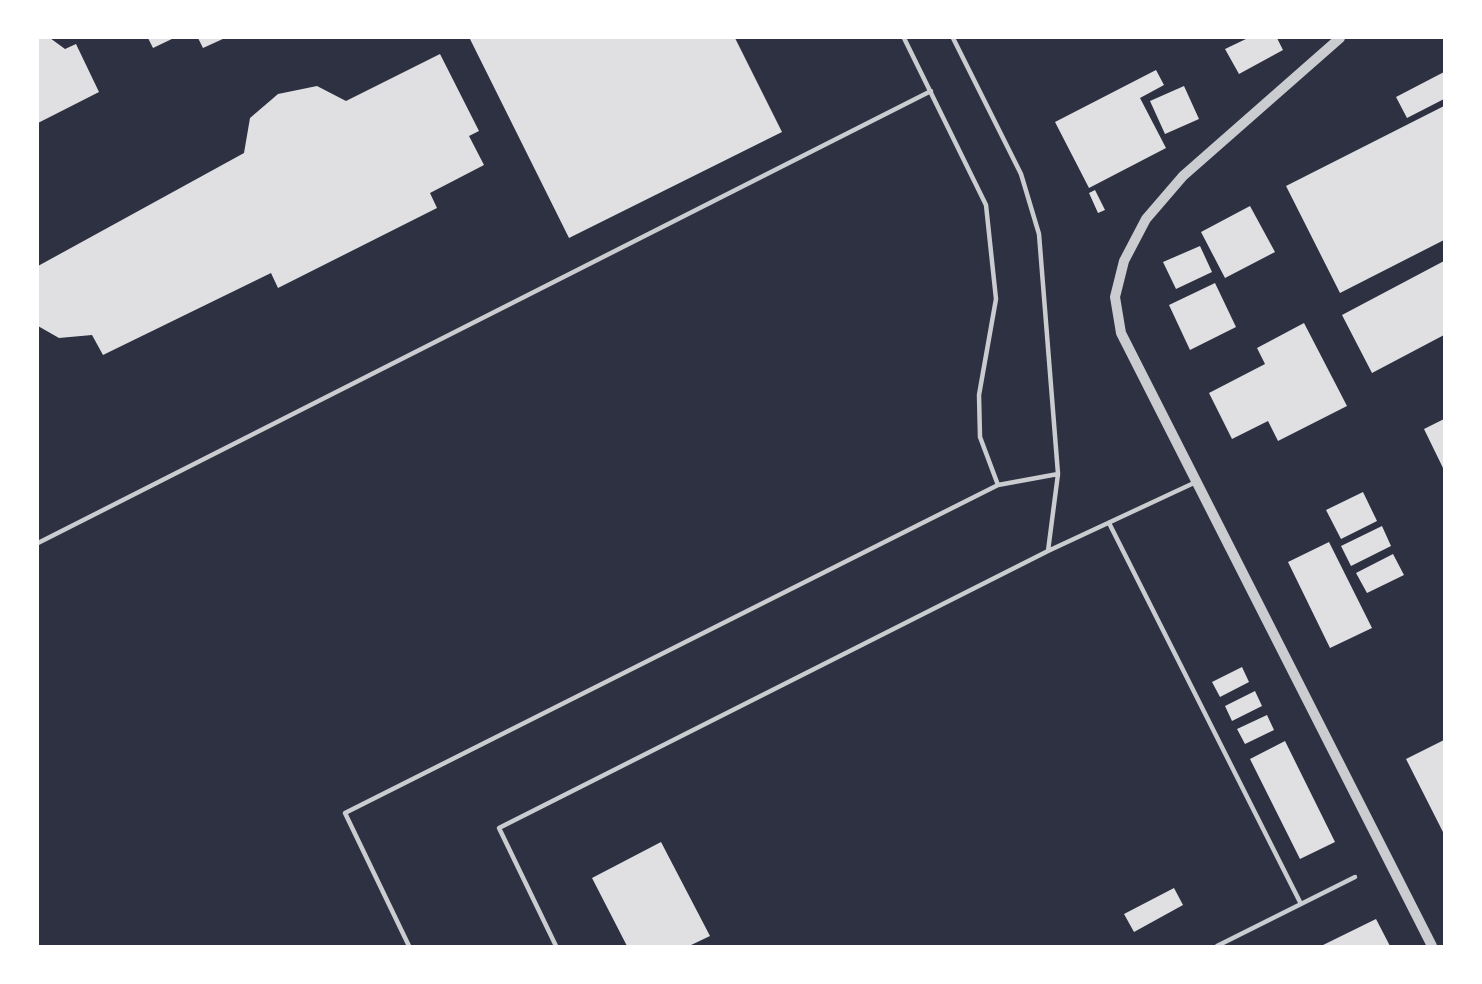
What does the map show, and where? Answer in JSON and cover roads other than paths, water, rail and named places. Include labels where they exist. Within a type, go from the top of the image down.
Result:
[{"type":"street","points":[[1340,38],[1183,176],[1146,219],[1124,261],[1115,297],[1121,333],[1432,946]]},
{"type":"lane","points":[[904,38],[986,205],[996,299],[979,395],[980,437],[998,485]]},
{"type":"lane","points":[[953,38],[1021,174],[1039,234],[1058,474],[1048,551]]},
{"type":"lane","points":[[38,543],[931,91]]},
{"type":"lane","points":[[409,946],[345,813],[998,485],[1058,474]]},
{"type":"lane","points":[[556,946],[499,828],[1048,551],[1197,481]]},
{"type":"lane","points":[[1108,523],[1301,904]]},
{"type":"lane","points":[[1217,946],[1356,877]]}]
